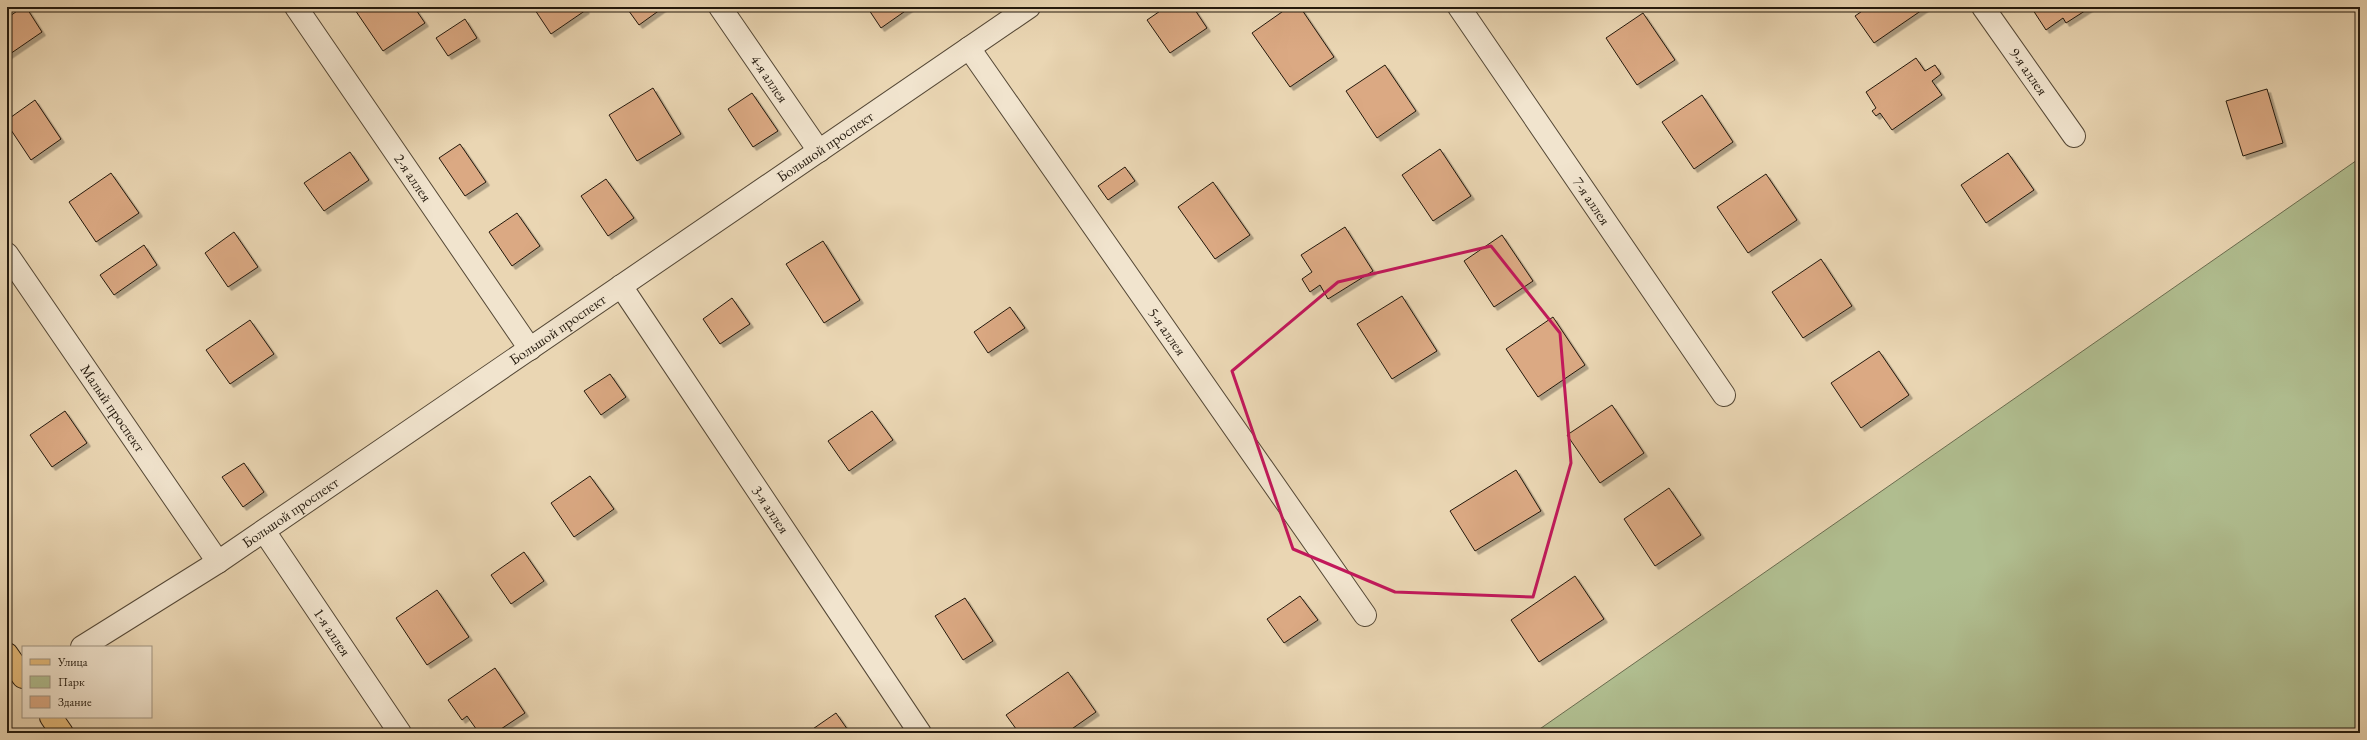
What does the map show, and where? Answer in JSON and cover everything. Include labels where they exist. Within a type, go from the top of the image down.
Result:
[{"type":"main road","points":[[7,654],[22,676]]},
{"type":"main road","points":[[52,718],[62,733]]},
{"type":"street","name":"2-я аллея","points":[[296,7],[530,349]]},
{"type":"street","name":"4-я аллея","points":[[720,7],[819,151]]},
{"type":"street","name":"Большой проспект","points":[[84,646],[218,562],[264,531],[1029,7]]},
{"type":"street","name":"7-я аллея","points":[[1459,7],[1724,395]]},
{"type":"street","name":"9-я аллея","points":[[1983,7],[2074,136]]},
{"type":"street","name":"5-я аллея","points":[[969,48],[1365,615]]},
{"type":"street","name":"Малый проспект","points":[[7,254],[218,562]]},
{"type":"street","name":"3-я аллея","points":[[622,286],[920,733]]},
{"type":"street","name":"1-я аллея","points":[[264,531],[400,733]]},
{"type":"highlighted area","points":[[1491,246],[1560,333],[1571,463],[1533,597],[1395,592],[1293,549],[1232,371],[1338,282]]},
{"type":"green space","points":[[2360,158],[2360,733],[1534,733]]},
{"type":"building","points":[[23,7],[26,7],[42,32],[7,56],[7,18]]},
{"type":"building","points":[[353,7],[414,7],[425,23],[383,51]]},
{"type":"building","points":[[533,7],[584,7],[586,10],[551,34]]},
{"type":"building","points":[[626,7],[664,7],[639,25]]},
{"type":"building","points":[[867,7],[911,7],[881,28]]},
{"type":"building","points":[[1166,7],[1193,7],[1207,28],[1170,53],[1147,20]]},
{"type":"building","points":[[1289,7],[1300,7],[1334,57],[1290,87],[1252,33]]},
{"type":"building","points":[[1868,7],[1925,8],[1874,43],[1855,16]]},
{"type":"building","points":[[2031,7],[2091,7],[2066,23],[2063,18],[2046,30]]},
{"type":"building","points":[[1643,13],[1675,60],[1637,85],[1606,38]]},
{"type":"building","points":[[465,19],[477,38],[448,56],[436,38]]},
{"type":"building","points":[[1916,58],[1925,71],[1935,65],[1941,74],[1932,81],[1942,95],[1892,130],[1880,113],[1876,116],[1872,111],[1876,108],[1866,92]]},
{"type":"building","points":[[1385,65],[1416,111],[1377,138],[1346,91]]},
{"type":"building","points":[[653,88],[681,134],[637,161],[609,115]]},
{"type":"building","points":[[2267,89],[2283,143],[2243,156],[2226,101]]},
{"type":"building","points":[[752,93],[778,131],[753,147],[728,109]]},
{"type":"building","points":[[1702,95],[1733,142],[1694,169],[1662,122]]},
{"type":"building","points":[[35,100],[61,139],[31,160],[7,124],[7,120]]},
{"type":"building","points":[[460,144],[486,182],[465,196],[439,158]]},
{"type":"building","points":[[1440,149],[1471,196],[1433,221],[1402,175]]},
{"type":"building","points":[[350,152],[369,180],[324,211],[304,183]]},
{"type":"building","points":[[2008,153],[2034,190],[1986,223],[1961,185]]},
{"type":"building","points":[[1125,167],[1135,181],[1108,200],[1098,186]]},
{"type":"building","points":[[111,173],[139,213],[96,242],[69,202]]},
{"type":"building","points":[[1766,174],[1797,220],[1748,253],[1717,207]]},
{"type":"building","points":[[606,179],[634,218],[608,236],[581,196]]},
{"type":"building","points":[[1213,182],[1250,235],[1215,259],[1178,207]]},
{"type":"building","points":[[517,213],[540,246],[512,266],[489,232]]},
{"type":"building","points":[[1345,227],[1373,271],[1328,299],[1320,285],[1310,292],[1302,279],[1312,272],[1301,255]]},
{"type":"building","points":[[234,232],[258,267],[228,287],[205,253]]},
{"type":"building","points":[[1502,235],[1533,281],[1494,307],[1464,261]]},
{"type":"building","points":[[823,241],[860,300],[824,323],[786,264]]},
{"type":"building","points":[[144,245],[157,265],[114,295],[100,275]]},
{"type":"building","points":[[1821,259],[1852,306],[1803,338],[1772,292]]},
{"type":"building","points":[[1402,296],[1437,351],[1392,379],[1357,324]]},
{"type":"building","points":[[732,298],[750,324],[720,344],[703,319]]},
{"type":"building","points":[[1010,307],[1025,328],[988,353],[974,332]]},
{"type":"building","points":[[1553,317],[1585,365],[1538,397],[1506,349]]},
{"type":"building","points":[[250,320],[274,354],[230,384],[206,350]]},
{"type":"building","points":[[1879,351],[1909,395],[1861,428],[1831,383]]},
{"type":"building","points":[[610,374],[626,397],[601,415],[584,391]]},
{"type":"building","points":[[1612,405],[1644,453],[1600,483],[1567,435]]},
{"type":"building","points":[[65,411],[87,443],[52,467],[30,435]]},
{"type":"building","points":[[872,411],[893,440],[849,471],[828,441]]},
{"type":"building","points":[[244,463],[264,492],[243,507],[222,477]]},
{"type":"building","points":[[1516,470],[1541,511],[1475,551],[1450,511]]},
{"type":"building","points":[[590,476],[614,509],[574,537],[551,503]]},
{"type":"building","points":[[1669,488],[1701,535],[1655,566],[1624,519]]},
{"type":"building","points":[[524,552],[544,581],[511,604],[491,575]]},
{"type":"building","points":[[1575,576],[1604,619],[1539,662],[1511,620]]},
{"type":"building","points":[[437,590],[469,637],[427,665],[396,618]]},
{"type":"building","points":[[1300,596],[1318,620],[1284,643],[1267,619]]},
{"type":"building","points":[[965,598],[993,641],[963,660],[935,616]]},
{"type":"building","points":[[495,668],[525,713],[495,733],[479,733],[467,716],[462,720],[448,700]]},
{"type":"building","points":[[1068,672],[1096,712],[1066,733],[1019,733],[1006,715]]},
{"type":"building","points":[[836,713],[850,733],[807,733]]}]
